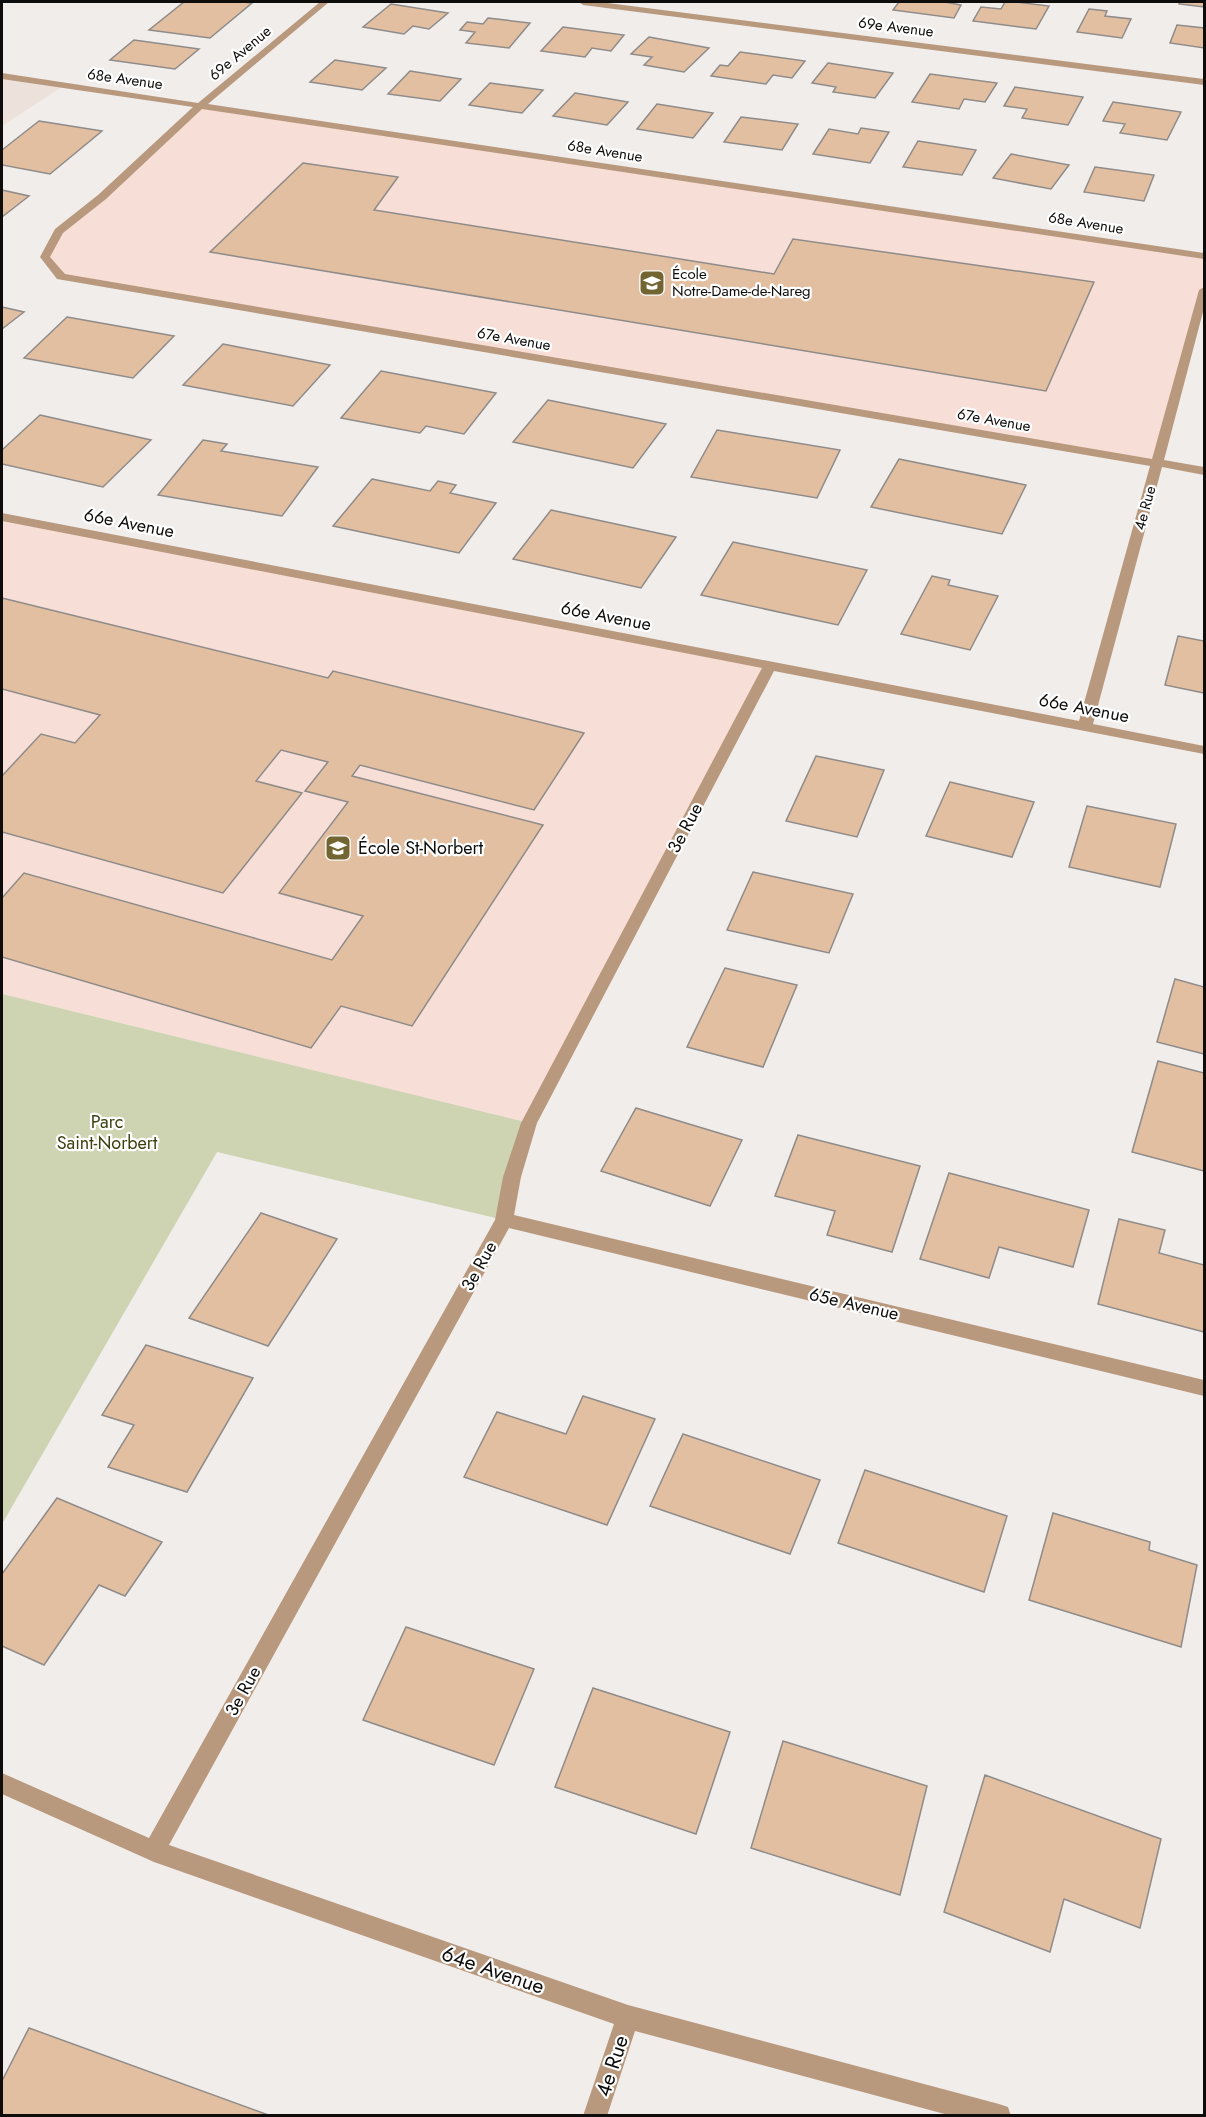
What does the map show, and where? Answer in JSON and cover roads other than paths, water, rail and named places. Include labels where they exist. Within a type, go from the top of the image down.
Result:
[{"type":"street","name":"69e Avenue","points":[[201,105],[325,2]]},
{"type":"street","name":"69e Avenue","points":[[583,2],[1204,82]]},
{"type":"street","name":"68e Avenue","points":[[2,76],[1204,256]]},
{"type":"street","name":"67e Avenue","points":[[201,105],[102,197],[59,231],[45,257],[61,277],[1204,471]]},
{"type":"street","name":"4e Rue","points":[[1085,727],[1204,290]]},
{"type":"street","name":"66e Avenue","points":[[2,517],[1204,750]]},
{"type":"street","name":"3e Rue","points":[[154,1851],[504,1220],[512,1177],[529,1123],[770,666]]},
{"type":"street","name":"65e Avenue","points":[[504,1220],[1204,1388]]},
{"type":"street","name":"64e Avenue","points":[[2,1783],[154,1851],[628,2018],[999,2115]]},
{"type":"street","name":"4e Rue","points":[[595,2115],[628,2018]]},
{"type":"place","name":"École Notre-Dame-de-Nareg","points":[[652,283]]},
{"type":"place","name":"École St-Norbert","points":[[338,848]]},
{"type":"park label","name":"Parc Saint-Norbert","points":[[107,1132]]}]
